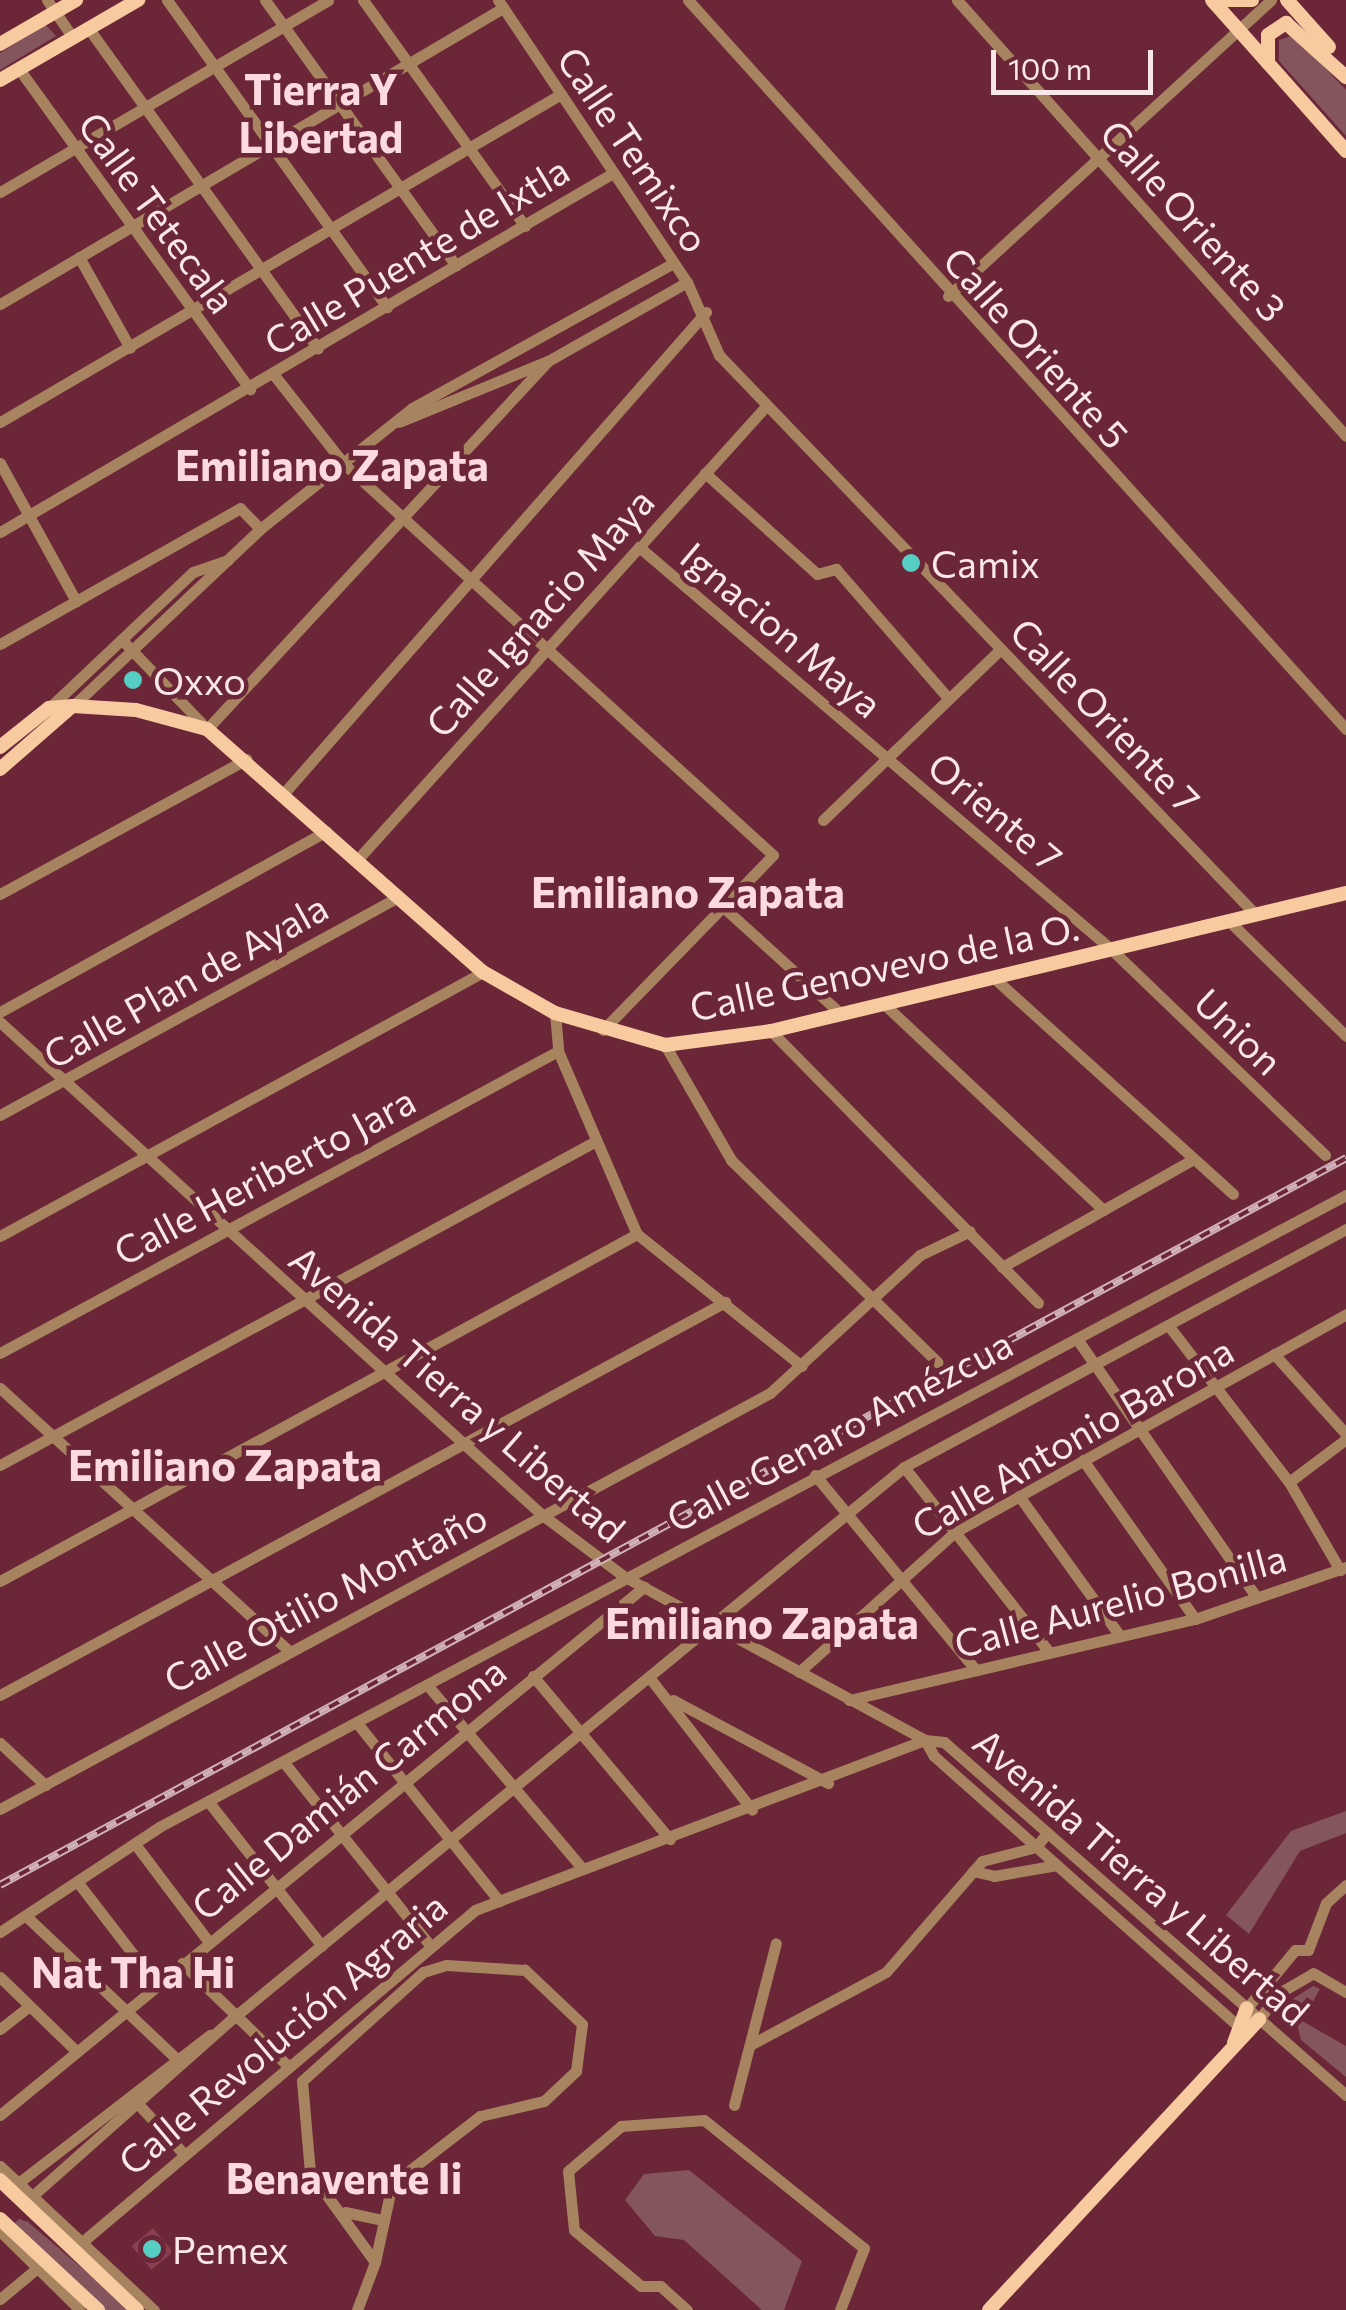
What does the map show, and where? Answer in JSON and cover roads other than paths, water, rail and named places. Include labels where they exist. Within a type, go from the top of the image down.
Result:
[{"type":"main road","points":[[0,44],[50,6],[76,0]]},
{"type":"main road","points":[[0,80],[138,0]]},
{"type":"main road","points":[[1212,0],[1346,151]]},
{"type":"main road","points":[[1226,0],[1252,0]]},
{"type":"main road","points":[[1287,0],[1346,66]]},
{"type":"main road","points":[[1268,64],[1268,35],[1286,22],[1346,77]]},
{"type":"main road","points":[[0,769],[73,706]]},
{"type":"main road","points":[[0,748],[49,708]]},
{"type":"main road","name":"Calle Genovevo de la O.","points":[[49,708],[136,710],[207,728],[247,759],[483,972],[555,1013],[665,1046],[772,1031],[1346,894]]},
{"type":"main road","points":[[989,2310],[1234,2044],[1247,2008]]},
{"type":"main road","points":[[1242,2030],[1259,2019]]},
{"type":"main road","points":[[0,2180],[137,2310]]},
{"type":"main road","points":[[0,2218],[98,2310]]},
{"type":"street","points":[[167,0],[387,308]]},
{"type":"street","points":[[265,0],[403,186],[456,266]]},
{"type":"street","points":[[0,192],[328,0]]},
{"type":"street","points":[[363,0],[525,226]]},
{"type":"street","name":"Calle Oriente 5","points":[[688,0],[948,296],[1346,729]]},
{"type":"street","name":"Calle Oriente 3","points":[[957,0],[1346,436]]},
{"type":"street","points":[[948,296],[1271,0]]},
{"type":"street","points":[[0,304],[410,63],[501,4]]},
{"type":"street","name":"Calle Temixco","points":[[501,4],[687,282]]},
{"type":"street","points":[[50,6],[73,38]]},
{"type":"street","points":[[89,30],[318,349]]},
{"type":"street","name":"Calle Tetecala","points":[[19,69],[250,389]]},
{"type":"street","points":[[0,422],[561,94]]},
{"type":"street","name":"Calle Puente de Ixtla","points":[[0,532],[613,174]]},
{"type":"street","points":[[79,257],[130,348]]},
{"type":"street","points":[[73,706],[260,529],[394,423],[674,263]]},
{"type":"street","points":[[394,423],[548,362],[687,282]]},
{"type":"street","name":"Calle Oriente 7","points":[[687,282],[706,312],[719,355],[1256,915]]},
{"type":"street","points":[[284,793],[706,312]]},
{"type":"street","points":[[207,728],[548,362]]},
{"type":"street","points":[[274,375],[344,464],[773,855],[603,1030]]},
{"type":"street","points":[[494,386],[510,404]]},
{"type":"street","name":"Calle Ignacio Maya","points":[[357,860],[767,405]]},
{"type":"street","points":[[0,463],[76,601]]},
{"type":"street","points":[[705,473],[817,574],[836,569],[948,698]]},
{"type":"street","points":[[0,644],[240,508],[260,529]]},
{"type":"street","name":"Ignacion Maya","points":[[639,546],[887,758]]},
{"type":"street","points":[[49,708],[193,572],[232,559]]},
{"type":"street","name":"Calle Genovevo de la O.","points":[[123,641],[207,728]]},
{"type":"street","points":[[823,820],[1000,649]]},
{"type":"street","name":"Oriente 7","points":[[887,758],[1111,949]]},
{"type":"street","points":[[0,894],[247,759]]},
{"type":"street","points":[[0,1012],[326,831]]},
{"type":"street","name":"Calle Plan de Ayala","points":[[0,1115],[398,897]]},
{"type":"street","points":[[722,906],[842,1015]]},
{"type":"street","points":[[1228,921],[1346,1036]]},
{"type":"street","name":"Union","points":[[1111,949],[1325,1155]]},
{"type":"street","points":[[0,1236],[483,972]]},
{"type":"street","points":[[994,978],[1233,1194]]},
{"type":"street","points":[[884,1004],[1103,1210]]},
{"type":"street","points":[[555,1013],[558,1051],[637,1234],[802,1366]]},
{"type":"street","name":"Avenida Tierra y Libertad","points":[[0,1022],[541,1514],[644,1587],[926,1740],[944,1742],[1346,2095]]},
{"type":"street","points":[[772,1031],[1038,1303]]},
{"type":"street","points":[[665,1046],[730,1160],[937,1362]]},
{"type":"street","name":"Calle Heriberto Jara","points":[[0,1352],[558,1051]]},
{"type":"street","points":[[0,1465],[596,1142]]},
{"type":"street","points":[[1002,1266],[1194,1159]]},
{"type":"street","name":"Calle Genaro Amézcua","points":[[0,1932],[138,1848],[159,1827],[211,1805],[625,1576],[1346,1195]]},
{"type":"street","points":[[17,2184],[390,1892],[904,1466],[1346,1229]]},
{"type":"street","name":"Calle Otilio Montaño","points":[[0,1810],[288,1650],[770,1393],[920,1255],[970,1231]]},
{"type":"street","points":[[0,1581],[637,1234]]},
{"type":"street","points":[[0,1695],[725,1302]]},
{"type":"street","name":"Calle Antonio Barona","points":[[799,1672],[896,1578],[955,1532],[1345,1316]]},
{"type":"street","points":[[1168,1325],[1289,1482],[1343,1569]]},
{"type":"street","points":[[1076,1339],[1142,1427],[1257,1598]]},
{"type":"street","points":[[1274,1354],[1346,1436],[1289,1482]]},
{"type":"street","points":[[0,1388],[288,1650]]},
{"type":"street","points":[[1083,1460],[1195,1618]]},
{"type":"street","points":[[904,1466],[1050,1653]]},
{"type":"street","points":[[815,1475],[844,1516],[976,1670]]},
{"type":"street","points":[[1019,1496],[1120,1636]]},
{"type":"street","name":"Calle Aurelio Bonilla","points":[[850,1700],[1195,1618],[1343,1569]]},
{"type":"street","name":"Calle Damián Carmona","points":[[0,2115],[339,1833],[644,1587]]},
{"type":"street","points":[[533,1676],[670,1840]]},
{"type":"street","points":[[649,1678],[672,1700],[752,1810]]},
{"type":"street","points":[[430,1686],[583,1870]]},
{"type":"street","points":[[672,1700],[828,1783]]},
{"type":"street","points":[[357,1723],[499,1900]]},
{"type":"street","points":[[926,1740],[934,1756],[1242,2030]]},
{"type":"street","name":"Calle Revolución Agraria","points":[[81,2243],[428,1943],[499,1900],[828,1783],[926,1740]]},
{"type":"street","points":[[0,1744],[45,1785]]},
{"type":"street","points":[[286,1765],[428,1943]]},
{"type":"street","points":[[211,1805],[322,1946]]},
{"type":"street","points":[[750,2045],[886,1972],[973,1871],[1036,1847],[1047,1833]]},
{"type":"street","points":[[138,1848],[208,1941]]},
{"type":"street","points":[[973,1871],[994,1876],[1057,1865]]},
{"type":"street","points":[[1080,1884],[1091,1870]]},
{"type":"street","points":[[79,1884],[156,1984]]},
{"type":"street","points":[[1313,1973],[1308,1950],[1326,1902],[1346,1886]]},
{"type":"street","points":[[26,1916],[130,2006],[186,2068]]},
{"type":"street","points":[[1149,1946],[1161,1932]]},
{"type":"street","points":[[734,2105],[776,1942]]},
{"type":"street","points":[[1247,2008],[1288,1961],[1308,1950]]},
{"type":"street","points":[[1288,1961],[1300,1977]]},
{"type":"street","points":[[182,1963],[229,2021],[287,2065]]},
{"type":"street","points":[[357,2310],[375,2262],[392,2184],[480,2116],[544,2101],[576,2071],[584,2051],[582,2024],[525,1970],[446,1965],[423,1972],[302,2081],[310,2172],[345,2212],[375,2262]]},
{"type":"street","points":[[1259,2019],[1300,1977],[1313,1973],[1346,1992]]},
{"type":"street","points":[[0,1977],[76,2052]]},
{"type":"street","points":[[0,2029],[30,2006]]},
{"type":"street","points":[[30,2198],[186,2068],[229,2021]]},
{"type":"street","points":[[140,2106],[184,2154]]},
{"type":"street","points":[[687,2310],[660,2286],[641,2286],[574,2230],[565,2201],[568,2171],[621,2126],[704,2120],[864,2248],[840,2310]]},
{"type":"street","points":[[0,2166],[154,2310]]},
{"type":"street","points":[[345,2212],[384,2220]]},
{"type":"street","points":[[0,2231],[80,2310]]},
{"type":"street","points":[[0,2299],[36,2269]]},
{"type":"railway","points":[[0,1885],[1346,1158]]},
{"type":"place","name":"Camix","points":[[911,563]]},
{"type":"place","name":"Oxxo","points":[[133,680]]},
{"type":"place","name":"Pemex","points":[[152,2249]]},
{"type":"district","name":"Tierra Y Libertad","points":[[321,112]]},
{"type":"district","name":"Emiliano Zapata","points":[[332,464]]},
{"type":"district","name":"Emiliano Zapata","points":[[688,891]]},
{"type":"district","name":"Emiliano Zapata","points":[[225,1464]]},
{"type":"district","name":"Emiliano Zapata","points":[[762,1622]]},
{"type":"district","name":"Nat Tha Hi","points":[[133,1971]]},
{"type":"district","name":"Benavente Ii","points":[[344,2177]]}]
